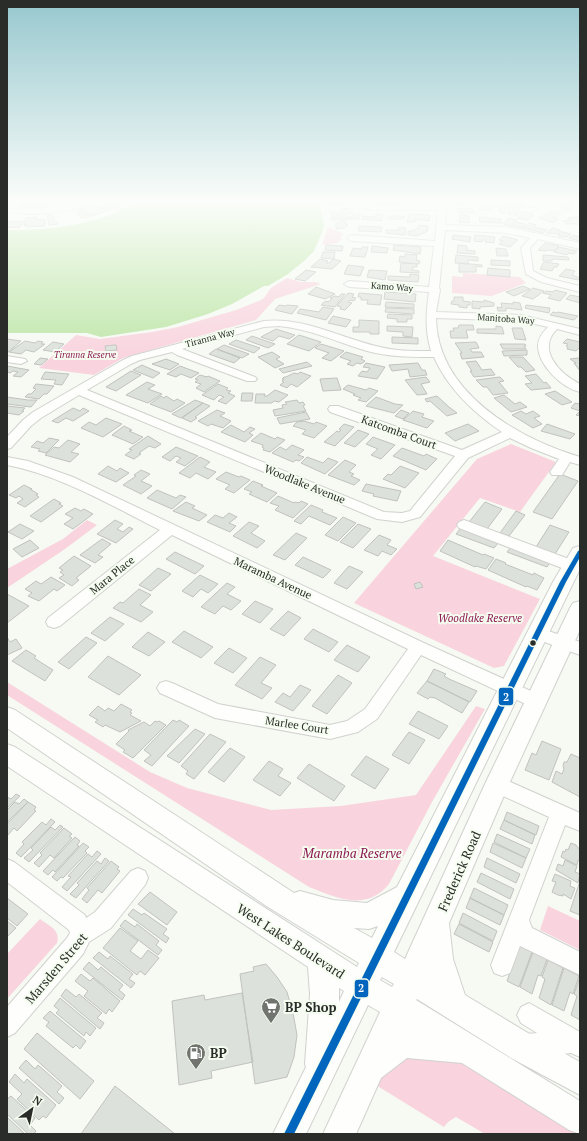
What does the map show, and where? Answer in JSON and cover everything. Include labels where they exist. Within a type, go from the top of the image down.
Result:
[{"type":"main road","points":[[290,1134],[537,633],[576,559]]},
{"type":"main road","name":"Frederick Road","points":[[338,1134],[411,978],[497,784],[536,701],[571,646],[580,608]]},
{"type":"main road","points":[[7,716],[277,898],[411,978],[522,1047],[580,1079]]},
{"type":"main road","name":"West Lakes Boulevard","points":[[7,754],[321,960],[580,1119]]},
{"type":"main road","points":[[277,898],[333,913],[369,916],[406,897]]},
{"type":"main road","points":[[436,923],[439,959],[453,1004]]},
{"type":"main road","points":[[319,1074],[325,994],[321,960]]},
{"type":"main road","points":[[370,1067],[403,1042],[468,1049]]},
{"type":"street","points":[[437,253],[435,290],[430,323],[434,345],[453,382],[477,409],[510,433],[540,447],[580,461]]},
{"type":"street","points":[[526,253],[529,272],[544,280],[580,289]]},
{"type":"street","name":"Kamo Way","points":[[350,284],[435,290]]},
{"type":"street","name":"Manitoba Way","points":[[431,315],[521,318],[580,332]]},
{"type":"street","name":"Tiranna Way","points":[[7,445],[26,422],[127,362],[173,348],[275,322],[294,323],[385,352],[438,354]]},
{"type":"street","points":[[555,326],[545,337],[542,345],[545,356],[565,381],[580,389]]},
{"type":"street","points":[[173,348],[181,353],[251,379]]},
{"type":"street","points":[[7,359],[21,361]]},
{"type":"street","name":"Woodlake Avenue","points":[[78,391],[382,516],[402,518],[415,514],[464,455],[510,433]]},
{"type":"street","name":"Katcomba Court","points":[[334,408],[464,455]]},
{"type":"street","points":[[557,472],[567,457]]},
{"type":"street","name":"Maramba Avenue","points":[[7,461],[23,464],[68,480],[418,647],[536,701]]},
{"type":"street","points":[[464,525],[576,559]]},
{"type":"street","name":"Mara Place","points":[[54,622],[170,529]]},
{"type":"street","points":[[537,633],[571,646]]},
{"type":"street","name":"Marlee Court","points":[[166,688],[215,712],[330,732],[352,727],[371,714],[418,647]]},
{"type":"street","points":[[497,784],[580,822]]},
{"type":"street","points":[[502,965],[560,813]]},
{"type":"street","points":[[7,869],[77,923],[81,934]]},
{"type":"street","name":"Marsden Street","points":[[7,1025],[75,946],[81,934],[103,920],[138,878]]},
{"type":"street","points":[[518,920],[520,929],[524,936],[580,964]]},
{"type":"street","points":[[529,1015],[577,1043]]},
{"type":"street","points":[[522,1047],[577,1043]]},
{"type":"green space","points":[[463,273],[520,277],[526,283],[492,296],[452,293],[452,276],[463,277]]},
{"type":"green space","name":"Tiranna Reserve","points":[[287,278],[301,282],[315,282],[321,284],[275,299],[256,320],[123,358],[94,375],[39,368],[76,335],[100,339],[178,327],[236,310],[261,300],[271,288]]},
{"type":"green space","name":"Woodlake Reserve","points":[[511,444],[556,462],[520,512],[480,498],[433,556],[540,599],[504,666],[494,668],[354,603],[477,459]]},
{"type":"green space","points":[[87,520],[97,525],[65,549],[7,588],[7,569],[63,539]]},
{"type":"green space","name":"Maramba Reserve","points":[[7,682],[150,772],[187,788],[271,810],[341,806],[416,795],[476,706],[485,709],[432,802],[389,884],[380,893],[371,898],[351,900],[330,895],[309,887],[7,695]]},
{"type":"green space","points":[[548,906],[580,921],[580,950],[540,930]]},
{"type":"green space","points":[[40,919],[56,932],[58,939],[57,943],[7,999],[7,954]]},
{"type":"green space","points":[[437,1054],[465,1065],[579,1134],[485,1134],[456,1117],[448,1122],[444,1127],[371,1082],[399,1055]]},
{"type":"shaded area","points":[[7,253],[312,253],[288,274],[268,286],[264,286],[232,304],[208,314],[166,327],[101,337],[87,333],[7,333]]},
{"type":"building","points":[[323,253],[335,253],[334,259],[321,258]]},
{"type":"building","points":[[351,253],[366,253],[365,257],[350,256]]},
{"type":"building","points":[[497,253],[507,253],[508,256],[497,256]]},
{"type":"building","points":[[405,254],[417,255],[416,260],[420,261],[419,264],[399,262],[400,256],[405,257]]},
{"type":"building","points":[[456,255],[478,257],[478,261],[468,260],[468,264],[455,263]]},
{"type":"building","points":[[543,255],[568,257],[569,260],[552,259],[552,261],[543,261]]},
{"type":"building","points":[[320,259],[328,261],[326,263],[329,263],[333,259],[341,261],[332,269],[311,267]]},
{"type":"building","points":[[491,260],[510,261],[510,266],[491,265]]},
{"type":"building","points":[[544,262],[559,264],[557,267],[554,267],[552,271],[540,269]]},
{"type":"building","points":[[401,263],[417,264],[417,267],[413,267],[412,270],[419,271],[419,273],[400,272]]},
{"type":"building","points":[[459,263],[482,265],[482,267],[476,266],[476,272],[459,272]]},
{"type":"building","points":[[348,265],[364,267],[360,276],[344,274]]},
{"type":"building","points":[[488,268],[510,270],[510,277],[487,275]]},
{"type":"building","points":[[566,269],[575,271],[572,275],[580,278],[578,280],[559,276]]},
{"type":"building","points":[[306,270],[316,272],[305,281],[295,279]]},
{"type":"building","points":[[369,270],[387,271],[385,280],[367,277]]},
{"type":"building","points":[[410,274],[419,275],[418,282],[388,280],[388,276],[410,277]]},
{"type":"building","points":[[523,286],[530,289],[514,296],[506,292]]},
{"type":"building","points":[[316,287],[335,294],[325,299],[308,294]]},
{"type":"building","points":[[533,288],[544,291],[533,299],[522,296]]},
{"type":"building","points":[[555,290],[567,293],[560,301],[548,298],[551,295],[543,293],[546,291],[553,292]]},
{"type":"building","points":[[385,292],[416,294],[415,302],[384,299]]},
{"type":"building","points":[[348,293],[354,294],[352,297],[356,298],[354,301],[350,300],[348,302],[352,303],[345,310],[340,309],[341,307],[337,306]]},
{"type":"building","points":[[359,293],[382,295],[380,305],[367,304],[368,300],[361,300],[361,297],[358,297]]},
{"type":"building","points":[[341,294],[345,294],[335,307],[321,305],[324,302],[330,301],[332,298],[330,298],[335,296],[339,297]]},
{"type":"building","points":[[570,295],[580,297],[580,303],[566,299]]},
{"type":"building","points":[[454,297],[463,297],[463,301],[470,302],[470,305],[467,305],[467,308],[451,304],[452,301],[454,301]]},
{"type":"building","points":[[484,300],[494,303],[494,306],[480,307],[480,309],[472,308],[472,301],[484,302]]},
{"type":"building","points":[[386,302],[414,304],[414,308],[385,307]]},
{"type":"building","points":[[513,302],[520,303],[522,310],[506,308],[506,311],[498,311],[497,307],[502,308],[501,303],[513,304]]},
{"type":"building","points":[[279,305],[298,306],[292,314],[275,310]]},
{"type":"building","points":[[526,305],[550,308],[549,313],[525,308]]},
{"type":"building","points":[[323,307],[334,309],[326,320],[297,313],[300,309],[319,312]]},
{"type":"building","points":[[386,308],[414,309],[414,314],[385,312]]},
{"type":"building","points":[[553,312],[578,316],[574,320],[550,315]]},
{"type":"building","points":[[388,314],[412,315],[412,319],[407,319],[407,322],[397,322],[397,319],[387,318]]},
{"type":"building","points":[[333,316],[351,320],[346,327],[328,323]]},
{"type":"building","points":[[359,320],[379,321],[379,334],[370,334],[370,332],[353,332],[353,327],[359,327]]},
{"type":"building","points":[[459,325],[473,325],[474,330],[466,330],[468,338],[451,338],[450,331],[454,331],[453,328],[458,328]]},
{"type":"building","points":[[387,326],[413,327],[412,337],[403,336],[403,332],[387,331]]},
{"type":"building","points":[[496,326],[502,327],[504,334],[477,333],[477,329],[496,329]]},
{"type":"building","points":[[512,328],[522,328],[526,340],[515,339]]},
{"type":"building","points":[[276,329],[295,335],[289,339],[279,336],[273,341],[261,337]]},
{"type":"building","points":[[299,335],[321,342],[309,351],[287,344]]},
{"type":"building","points":[[252,336],[275,344],[268,348],[246,340]]},
{"type":"building","points":[[392,337],[418,338],[418,344],[392,343]]},
{"type":"building","points":[[7,339],[21,341],[7,353]]},
{"type":"building","points":[[567,339],[580,342],[580,347],[576,351],[567,349],[568,347],[566,346],[568,344],[563,343]]},
{"type":"building","points":[[236,340],[260,348],[254,353],[229,344]]},
{"type":"building","points":[[25,341],[35,343],[38,341],[43,342],[41,344],[45,344],[34,352],[26,350],[21,354],[9,352]]},
{"type":"building","points":[[53,342],[64,344],[55,352],[43,350]]},
{"type":"building","points":[[476,342],[479,348],[470,349],[472,352],[481,352],[484,357],[462,359],[460,353],[462,353],[455,343]]},
{"type":"building","points":[[321,344],[344,351],[331,361],[322,358],[329,353],[315,348]]},
{"type":"building","points":[[500,344],[525,344],[526,346],[524,346],[526,349],[503,349]]},
{"type":"building","points":[[116,345],[117,350],[106,351],[105,346]]},
{"type":"building","points":[[224,345],[249,354],[242,358],[217,349]]},
{"type":"building","points":[[216,349],[240,358],[234,363],[209,354]]},
{"type":"building","points":[[527,350],[527,355],[504,356],[502,351]]},
{"type":"building","points":[[272,352],[280,357],[276,359],[284,364],[275,368],[258,357]]},
{"type":"building","points":[[346,352],[363,357],[361,359],[365,361],[361,364],[357,363],[353,366],[347,364],[351,361],[340,357]]},
{"type":"building","points":[[509,357],[523,357],[535,370],[526,372],[521,367],[518,367]]},
{"type":"building","points":[[40,358],[48,359],[41,365],[34,364]]},
{"type":"building","points":[[166,359],[179,364],[170,370],[152,364]]},
{"type":"building","points":[[570,359],[580,359],[580,371],[574,363],[576,363]]},
{"type":"building","points":[[476,361],[482,370],[491,369],[495,375],[474,377],[466,362]]},
{"type":"building","points":[[307,362],[312,366],[283,373],[279,369]]},
{"type":"building","points":[[366,363],[385,367],[377,379],[358,376],[362,371],[367,372],[370,368],[363,367]]},
{"type":"building","points":[[418,363],[422,370],[425,370],[427,375],[410,377],[408,369],[392,371],[389,365]]},
{"type":"building","points":[[142,365],[160,373],[153,378],[133,370]]},
{"type":"building","points":[[7,366],[29,370],[21,377],[13,376],[18,372],[7,372]]},
{"type":"building","points":[[180,366],[199,373],[191,378],[181,374],[176,377],[167,374]]},
{"type":"building","points":[[131,371],[141,375],[116,391],[106,387]]},
{"type":"building","points":[[45,372],[69,374],[62,385],[54,384],[56,380],[41,379]]},
{"type":"building","points":[[300,372],[311,376],[297,387],[291,384],[287,388],[280,385],[284,382],[282,381],[284,379],[282,379],[284,377],[294,373],[298,374]]},
{"type":"building","points":[[536,374],[551,388],[531,390],[525,384],[532,383],[525,376]]},
{"type":"building","points":[[200,375],[208,376],[220,381],[204,392],[196,388],[201,384],[195,382],[198,380],[195,379]]},
{"type":"building","points":[[426,377],[430,382],[421,384],[427,394],[417,395],[405,380]]},
{"type":"building","points":[[500,377],[504,381],[499,382],[508,393],[493,395],[487,387],[483,387],[476,380]]},
{"type":"building","points":[[337,378],[341,390],[323,391],[320,379]]},
{"type":"building","points":[[147,382],[155,385],[148,389],[162,394],[148,403],[126,395]]},
{"type":"building","points":[[36,384],[54,386],[47,394],[44,394],[39,399],[25,397],[36,389],[33,388]]},
{"type":"building","points":[[218,384],[228,388],[226,390],[231,391],[228,393],[235,396],[226,404],[218,401],[224,397],[219,395],[214,400],[202,395]]},
{"type":"building","points":[[348,385],[366,390],[369,388],[378,391],[366,402],[358,400],[361,398],[343,389]]},
{"type":"building","points":[[275,390],[288,395],[279,402],[274,401],[272,403],[255,403],[256,394],[265,394],[264,396],[267,396]]},
{"type":"building","points":[[555,391],[572,402],[562,405],[545,394]]},
{"type":"building","points":[[242,393],[253,393],[252,401],[241,401]]},
{"type":"building","points":[[504,395],[515,404],[520,402],[527,407],[511,412],[494,398]]},
{"type":"building","points":[[161,396],[164,398],[166,396],[174,401],[177,399],[185,403],[171,412],[150,404]]},
{"type":"building","points":[[437,396],[457,413],[447,416],[430,401],[427,402],[425,399]]},
{"type":"building","points":[[7,397],[37,400],[31,407],[7,404]]},
{"type":"building","points":[[376,397],[395,404],[403,405],[394,413],[366,406]]},
{"type":"building","points":[[195,400],[203,403],[181,418],[172,414]]},
{"type":"building","points":[[297,400],[299,403],[303,402],[305,405],[303,406],[306,411],[275,416],[273,410],[283,408],[282,405],[287,404],[285,402]]},
{"type":"building","points":[[203,403],[210,406],[195,417],[197,418],[191,422],[182,418]]},
{"type":"building","points":[[575,403],[580,404],[580,411],[571,408]]},
{"type":"building","points":[[7,406],[25,408],[19,415],[7,413]]},
{"type":"building","points":[[73,408],[80,411],[83,408],[89,411],[73,421],[66,418],[58,423],[52,421]]},
{"type":"building","points":[[217,410],[225,413],[220,416],[231,421],[223,428],[211,424],[208,426],[198,421]]},
{"type":"building","points":[[401,410],[409,413],[403,419],[395,416]]},
{"type":"building","points":[[413,411],[424,414],[422,417],[434,421],[427,428],[403,420]]},
{"type":"building","points":[[521,411],[526,414],[533,411],[540,416],[534,418],[542,424],[533,428],[512,415]]},
{"type":"building","points":[[306,412],[310,419],[280,424],[277,418]]},
{"type":"building","points":[[106,418],[122,424],[103,437],[81,428],[89,422],[96,425]]},
{"type":"building","points":[[304,421],[314,424],[316,422],[327,426],[314,438],[302,434],[306,430],[293,426],[297,422]]},
{"type":"building","points":[[344,424],[354,427],[335,446],[324,442],[337,431],[339,432],[341,430],[339,429]]},
{"type":"building","points":[[468,424],[479,431],[455,441],[445,433]]},
{"type":"building","points":[[547,424],[575,434],[570,439],[541,431]]},
{"type":"building","points":[[231,425],[244,432],[250,427],[255,429],[249,433],[253,435],[245,442],[221,432]]},
{"type":"building","points":[[124,426],[132,430],[129,431],[143,437],[133,444],[112,435]]},
{"type":"building","points":[[358,430],[369,434],[355,447],[344,443]]},
{"type":"building","points":[[261,433],[275,439],[277,437],[285,440],[270,452],[263,450],[263,445],[251,441]]},
{"type":"building","points":[[148,436],[161,444],[155,448],[149,446],[139,453],[141,454],[134,459],[125,455],[132,450],[129,449]]},
{"type":"building","points":[[373,437],[395,445],[381,459],[371,455],[378,449],[366,444]]},
{"type":"building","points":[[49,438],[59,440],[46,453],[38,451],[40,449],[31,447],[37,441],[43,443]]},
{"type":"building","points":[[68,440],[80,444],[71,452],[79,454],[70,462],[45,455],[54,447],[59,448]]},
{"type":"building","points":[[292,445],[304,450],[298,455],[304,457],[299,461],[296,460],[293,462],[272,453],[280,447],[286,450]]},
{"type":"building","points":[[176,447],[198,456],[185,466],[176,462],[181,458],[176,456],[170,461],[162,457]]},
{"type":"building","points":[[402,448],[424,456],[426,454],[437,459],[426,470],[393,456]]},
{"type":"building","points":[[200,457],[210,462],[204,467],[216,472],[208,479],[196,473],[190,478],[179,473]]},
{"type":"building","points":[[307,457],[323,463],[328,458],[338,462],[325,474],[301,463]]},
{"type":"building","points":[[345,460],[356,465],[349,472],[354,474],[351,476],[360,480],[354,485],[328,475]]},
{"type":"building","points":[[108,466],[117,471],[120,468],[129,473],[116,482],[98,474]]},
{"type":"building","points":[[400,466],[419,473],[405,488],[383,479],[388,474],[391,475]]},
{"type":"building","points":[[141,470],[150,474],[141,481],[152,486],[141,494],[123,485],[136,476],[134,475]]},
{"type":"building","points":[[226,472],[250,480],[234,493],[225,489],[230,485],[216,479]]},
{"type":"building","points":[[560,474],[578,481],[552,519],[533,512]]},
{"type":"building","points":[[253,481],[277,493],[267,502],[249,494],[252,492],[244,489]]},
{"type":"building","points":[[366,484],[401,491],[397,501],[373,496],[374,494],[362,491]]},
{"type":"building","points":[[24,485],[32,489],[30,489],[38,494],[36,495],[39,497],[25,507],[17,503],[23,499],[19,496],[16,498],[9,495]]},
{"type":"building","points":[[157,490],[176,498],[180,495],[186,497],[172,509],[147,498]]},
{"type":"building","points":[[278,496],[294,503],[299,503],[301,501],[308,504],[293,518],[275,510],[279,506],[270,503]]},
{"type":"building","points":[[54,499],[63,506],[41,522],[30,516]]},
{"type":"building","points":[[186,502],[195,506],[192,508],[207,515],[199,521],[173,511]]},
{"type":"building","points":[[485,502],[502,509],[487,529],[469,522]]},
{"type":"building","points":[[311,505],[323,510],[322,512],[337,518],[330,525],[309,516],[301,524],[294,521]]},
{"type":"building","points":[[75,508],[81,511],[84,509],[93,514],[73,529],[64,524],[73,518],[65,514]]},
{"type":"building","points":[[516,511],[525,515],[509,536],[500,533]]},
{"type":"building","points":[[229,513],[237,517],[229,523],[236,526],[230,532],[207,522],[215,515],[223,518]]},
{"type":"building","points":[[343,517],[356,523],[338,541],[325,535]]},
{"type":"building","points":[[115,520],[123,524],[117,529],[123,532],[129,527],[133,529],[116,543],[97,534]]},
{"type":"building","points":[[249,522],[259,526],[251,533],[265,541],[257,548],[233,536]]},
{"type":"building","points":[[20,524],[34,531],[22,539],[8,532]]},
{"type":"building","points":[[358,524],[371,529],[353,548],[340,542]]},
{"type":"building","points":[[550,525],[569,532],[555,554],[536,547]]},
{"type":"building","points":[[461,528],[499,542],[494,548],[456,534]]},
{"type":"building","points":[[296,533],[307,538],[285,560],[273,555]]},
{"type":"building","points":[[379,535],[391,540],[387,545],[397,549],[391,555],[382,551],[378,556],[364,550]]},
{"type":"building","points":[[102,539],[111,544],[98,555],[103,557],[95,563],[80,555]]},
{"type":"building","points":[[30,540],[39,548],[22,557],[13,549]]},
{"type":"building","points":[[448,540],[483,555],[484,554],[494,558],[486,569],[475,567],[440,551]]},
{"type":"building","points":[[511,547],[551,561],[547,567],[507,552]]},
{"type":"building","points":[[175,552],[204,566],[195,574],[166,559]]},
{"type":"building","points":[[74,556],[91,566],[76,578],[79,580],[72,586],[59,578],[64,575],[60,572],[63,570],[59,568]]},
{"type":"building","points":[[303,557],[331,570],[323,578],[295,565]]},
{"type":"building","points":[[496,559],[506,563],[505,564],[533,575],[534,573],[544,578],[537,590],[527,586],[526,587],[488,570]]},
{"type":"building","points":[[349,566],[363,572],[347,589],[334,583]]},
{"type":"building","points":[[158,568],[171,574],[151,591],[139,585]]},
{"type":"building","points":[[200,575],[218,584],[208,593],[201,589],[193,597],[182,591]]},
{"type":"building","points":[[51,577],[65,585],[57,591],[54,589],[39,601],[28,596],[32,593],[25,589],[36,581],[41,584]]},
{"type":"building","points":[[420,582],[423,587],[416,589],[414,584]]},
{"type":"building","points":[[227,583],[235,587],[227,594],[241,601],[231,610],[223,606],[215,614],[201,607]]},
{"type":"building","points":[[139,589],[151,595],[140,605],[153,612],[141,622],[113,608],[120,602],[123,603]]},
{"type":"building","points":[[7,594],[29,606],[7,623]]},
{"type":"building","points":[[255,601],[273,609],[260,623],[242,614]]},
{"type":"building","points":[[288,611],[301,618],[284,636],[270,629]]},
{"type":"building","points":[[110,617],[124,624],[105,641],[91,633]]},
{"type":"building","points":[[313,629],[338,642],[329,652],[304,639]]},
{"type":"building","points":[[184,631],[213,647],[201,658],[172,642]]},
{"type":"building","points":[[148,632],[165,642],[149,656],[132,647]]},
{"type":"building","points":[[7,637],[10,642],[16,639],[22,648],[7,655]]},
{"type":"building","points":[[86,637],[97,643],[69,669],[58,662]]},
{"type":"building","points":[[347,645],[370,657],[358,672],[334,660]]},
{"type":"building","points":[[229,648],[247,658],[233,673],[214,663]]},
{"type":"building","points":[[26,650],[36,656],[34,658],[53,670],[45,681],[12,661]]},
{"type":"building","points":[[108,656],[141,675],[119,695],[88,677]]},
{"type":"building","points":[[260,657],[276,665],[261,683],[272,688],[262,699],[235,685]]},
{"type":"building","points":[[434,669],[446,674],[444,676],[449,679],[477,691],[470,702],[427,681]]},
{"type":"building","points":[[338,675],[352,683],[327,714],[312,706]]},
{"type":"building","points":[[427,681],[469,702],[462,713],[435,698],[430,697],[428,699],[417,693]]},
{"type":"building","points":[[300,685],[311,690],[293,711],[275,702],[283,693],[290,697]]},
{"type":"building","points":[[121,704],[132,710],[130,715],[141,721],[120,732],[105,725],[103,727],[95,722],[98,720],[89,715],[98,706],[105,711],[108,708],[114,711]]},
{"type":"building","points":[[418,711],[448,726],[439,739],[409,724]]},
{"type":"building","points":[[173,720],[177,722],[179,720],[189,726],[152,766],[144,761],[151,755],[144,750]]},
{"type":"building","points":[[155,721],[159,721],[166,725],[133,758],[123,752],[125,750],[116,744],[129,731],[128,730],[144,722],[150,726]]},
{"type":"building","points":[[195,729],[205,734],[179,763],[167,756]]},
{"type":"building","points":[[409,732],[425,740],[409,764],[392,755]]},
{"type":"building","points":[[210,734],[226,742],[194,779],[186,774],[188,771],[181,766]]},
{"type":"building","points":[[542,741],[561,749],[549,780],[525,770],[532,753],[536,755]]},
{"type":"building","points":[[230,748],[245,757],[224,782],[208,772]]},
{"type":"building","points":[[571,754],[580,758],[580,797],[552,782],[556,771],[562,774],[564,762],[567,762]]},
{"type":"building","points":[[366,756],[389,769],[375,789],[351,775]]},
{"type":"building","points":[[269,761],[283,769],[278,776],[291,783],[280,796],[253,780]]},
{"type":"building","points":[[309,764],[345,786],[334,801],[297,778]]},
{"type":"building","points":[[16,794],[20,796],[7,808],[7,797],[11,799]]},
{"type":"building","points":[[24,799],[28,802],[7,822],[7,810],[15,802],[19,804]]},
{"type":"building","points":[[28,802],[36,807],[34,810],[36,811],[17,831],[14,828],[7,836],[7,824]]},
{"type":"building","points":[[507,812],[539,826],[536,835],[504,820]]},
{"type":"building","points":[[51,819],[55,822],[21,857],[16,853],[24,844],[22,842],[42,822],[46,825]]},
{"type":"building","points":[[504,820],[535,835],[532,844],[500,829]]},
{"type":"building","points":[[60,825],[63,827],[29,862],[24,858],[33,850],[31,848],[51,827],[55,830]]},
{"type":"building","points":[[64,828],[72,834],[69,836],[72,838],[54,858],[50,855],[39,867],[34,863],[42,855],[40,853]]},
{"type":"building","points":[[497,834],[530,849],[526,858],[494,842]]},
{"type":"building","points":[[75,837],[80,841],[77,845],[79,846],[55,872],[53,870],[48,875],[43,871]]},
{"type":"building","points":[[83,843],[89,847],[85,851],[87,853],[63,878],[61,877],[57,881],[52,877]]},
{"type":"building","points":[[493,843],[526,858],[522,868],[490,852]]},
{"type":"building","points":[[571,843],[576,845],[580,850],[580,861],[578,860],[577,865],[561,857],[563,851],[565,852],[566,849],[568,850]]},
{"type":"building","points":[[97,851],[101,854],[67,891],[62,887],[71,877],[68,876],[88,854],[92,857]]},
{"type":"building","points":[[105,858],[109,861],[76,898],[70,894],[79,885],[77,883],[97,861],[101,864]]},
{"type":"building","points":[[487,858],[520,874],[516,883],[484,867]]},
{"type":"building","points":[[565,860],[577,866],[575,872],[580,874],[578,883],[556,870],[558,864],[563,866]]},
{"type":"building","points":[[111,861],[119,867],[117,869],[120,871],[102,893],[98,890],[87,903],[82,899],[89,890],[87,888]]},
{"type":"building","points":[[481,873],[514,889],[510,899],[477,882]]},
{"type":"building","points":[[555,874],[571,881],[570,886],[575,888],[571,899],[563,894],[563,896],[552,892],[556,882],[552,881]]},
{"type":"building","points":[[579,884],[580,885],[580,915],[570,911]]},
{"type":"building","points":[[474,888],[508,905],[504,915],[470,898]]},
{"type":"building","points":[[150,892],[177,912],[167,925],[138,904]]},
{"type":"building","points":[[7,898],[28,914],[17,926],[7,918]]},
{"type":"building","points":[[470,898],[504,915],[500,925],[466,908]]},
{"type":"building","points":[[133,909],[142,915],[144,913],[167,929],[163,934],[169,938],[166,943],[128,915]]},
{"type":"building","points":[[463,913],[497,931],[493,941],[459,923]]},
{"type":"building","points":[[125,920],[135,927],[137,924],[159,941],[156,945],[162,950],[158,955],[120,926]]},
{"type":"building","points":[[7,921],[16,928],[7,937]]},
{"type":"building","points":[[459,924],[493,942],[489,952],[454,934]]},
{"type":"building","points":[[120,928],[138,941],[130,951],[141,959],[148,950],[159,958],[145,975],[140,971],[137,975],[103,948]]},
{"type":"building","points":[[517,944],[532,952],[519,987],[507,981],[514,962],[511,961]]},
{"type":"building","points":[[99,952],[108,959],[110,956],[133,974],[129,979],[135,983],[131,988],[93,958]]},
{"type":"building","points":[[533,952],[547,959],[541,976],[538,975],[532,994],[520,987]]},
{"type":"building","points":[[548,960],[563,968],[551,1005],[539,998],[545,979],[542,977]]},
{"type":"building","points":[[89,962],[98,970],[101,967],[123,985],[119,990],[125,995],[122,1000],[83,969]]},
{"type":"building","name":"BP Shop","points":[[266,964],[287,992],[297,1035],[294,1057],[287,1077],[255,1084],[240,974],[254,971],[253,967]]},
{"type":"building","points":[[564,968],[579,976],[573,994],[570,992],[564,1011],[552,1005]]},
{"type":"building","points":[[81,974],[90,981],[93,978],[120,1001],[112,1012],[109,1009],[106,1014],[84,996],[88,991],[75,981]]},
{"type":"building","points":[[580,977],[580,1020],[571,1015],[577,996],[574,994]]},
{"type":"building","points":[[66,989],[76,997],[79,994],[102,1013],[97,1018],[104,1023],[100,1029],[61,996]]},
{"type":"building","points":[[242,993],[253,1062],[211,1071],[212,1078],[179,1085],[172,1001],[204,995],[205,1000]]},
{"type":"building","points":[[60,998],[96,1028],[90,1036],[86,1032],[84,1036],[56,1013],[59,1010],[54,1006]]},
{"type":"building","points":[[50,1011],[86,1041],[80,1049],[76,1045],[73,1048],[46,1026],[49,1022],[43,1018]]},
{"type":"building","points":[[37,1033],[94,1081],[80,1099],[24,1049]]},
{"type":"building","points":[[26,1060],[35,1069],[38,1065],[62,1086],[57,1092],[64,1098],[59,1104],[19,1068]]},
{"type":"building","points":[[15,1074],[24,1083],[27,1079],[56,1105],[46,1118],[43,1116],[39,1120],[17,1099],[22,1094],[9,1082]]},
{"type":"building","points":[[115,1086],[175,1134],[81,1134]]},
{"type":"building","points":[[11,1096],[35,1118],[30,1125],[36,1131],[34,1134],[28,1134],[7,1114],[7,1099]]},
{"type":"building","points":[[7,1117],[24,1133],[23,1134],[7,1134]]},
{"type":"transit line","name":"2","points":[[289,1134],[563,582],[580,552]]},
{"type":"place","name":"BP Shop","points":[[271,1024]]},
{"type":"place","name":"BP","points":[[196,1070]]}]
